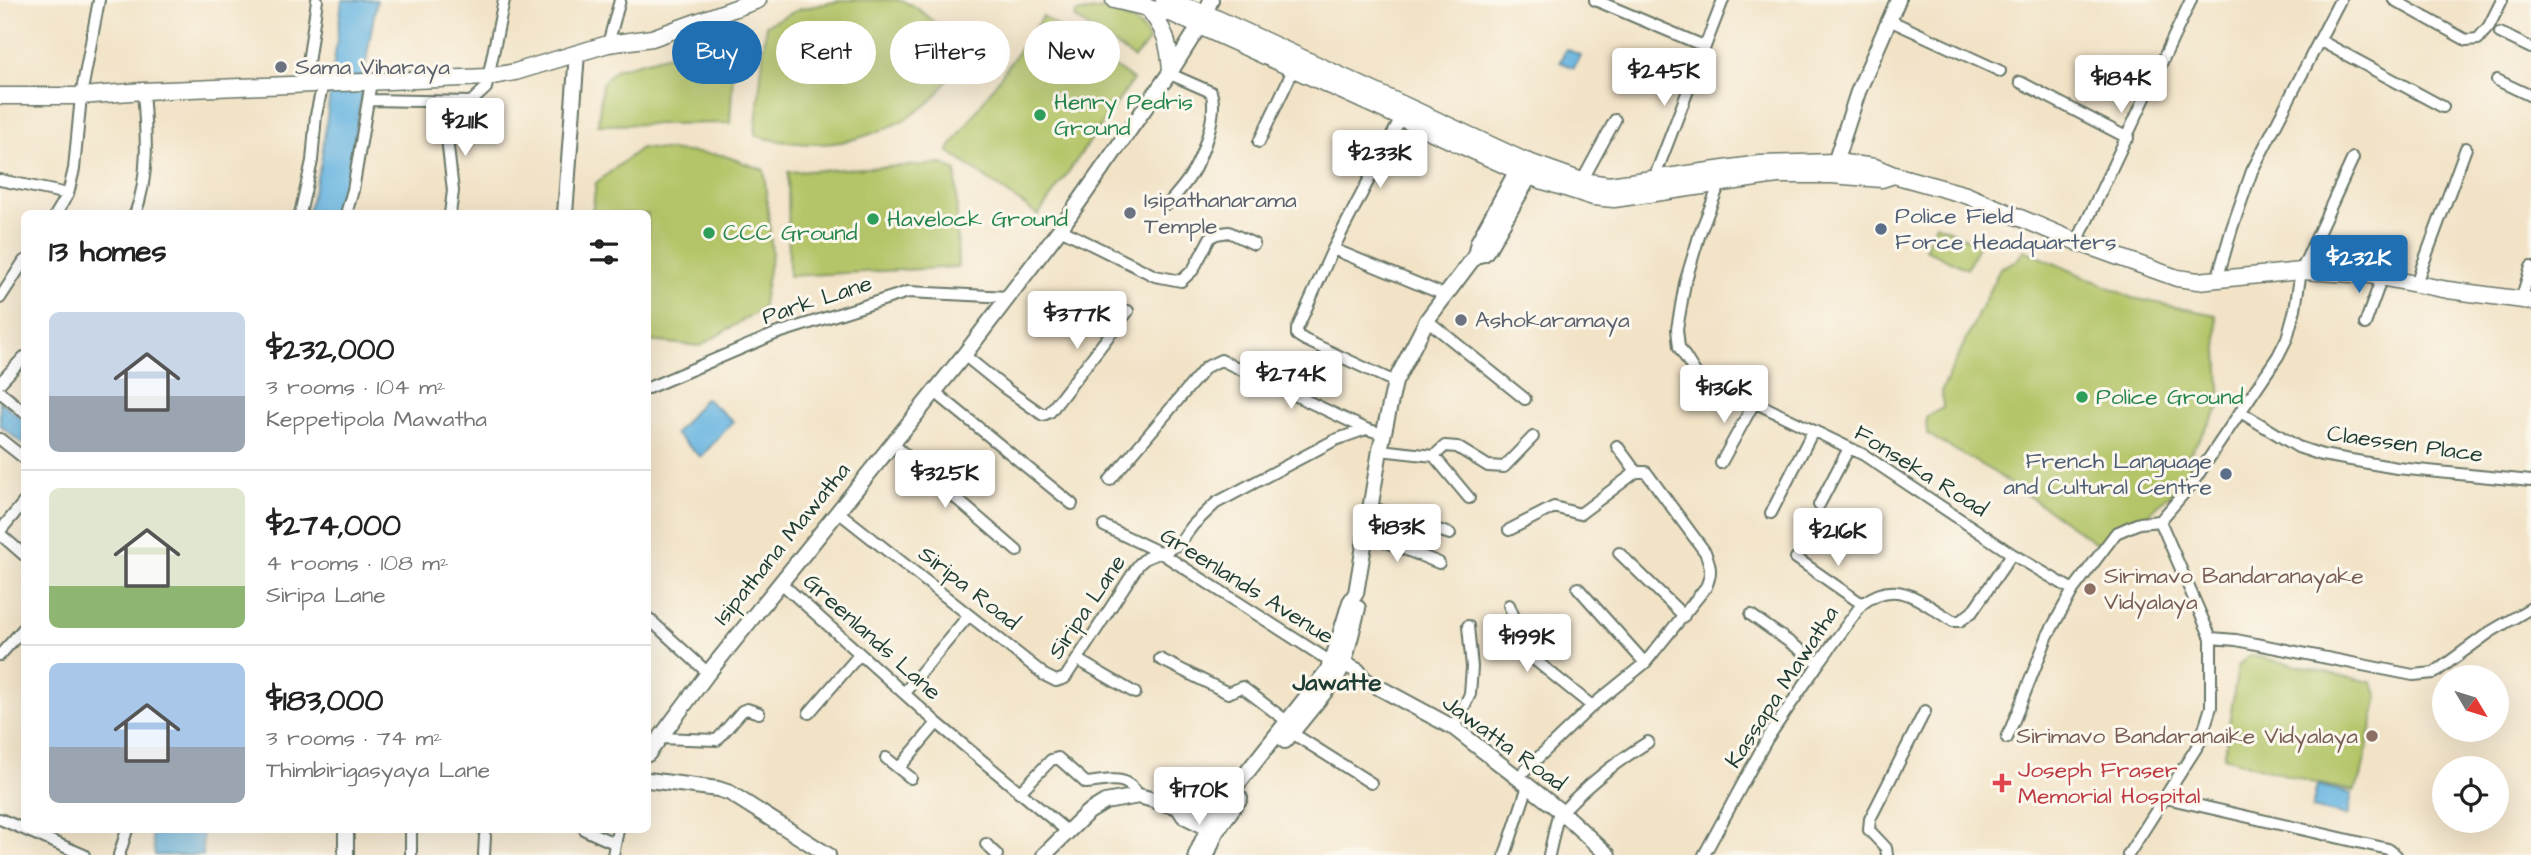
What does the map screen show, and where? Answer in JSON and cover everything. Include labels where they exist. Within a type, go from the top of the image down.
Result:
[{"type":"highway","points":[[608,44],[727,0]]},
{"type":"highway","points":[[3,94],[81,96],[488,76],[515,72],[608,44],[652,38],[758,0]]},
{"type":"highway","points":[[1114,0],[1160,9],[1205,13],[1294,68],[1401,118],[1527,168],[1581,181],[1609,185],[1653,181],[1760,164],[1833,169],[1882,179],[1894,175],[1966,195],[2077,242],[2177,278],[2217,280],[2301,271],[2382,278],[2526,301]]},
{"type":"highway","points":[[1164,0],[1205,13],[1593,197],[1614,199],[1833,169]]},
{"type":"highway","points":[[1146,6],[1162,25],[1170,52],[1170,72]]},
{"type":"main road","points":[[1833,169],[1858,92],[1898,0]]},
{"type":"main road","name":"Isipathana Mawatha","points":[[652,744],[1009,297],[1170,72],[1205,13]]},
{"type":"main road","points":[[565,210],[577,53]]},
{"type":"main road","points":[[1196,855],[1215,823],[1335,666],[1350,601],[1356,593],[1380,450],[1395,382],[1427,320],[1475,256],[1485,254],[1527,168]]},
{"type":"main road","name":"Jawatta Road","points":[[1335,666],[1353,681],[1365,680],[1454,728],[1560,811],[1608,855]]},
{"type":"main road","points":[[651,780],[730,793],[828,855]]},
{"type":"main road","points":[[1044,855],[1087,813],[1105,802],[1139,796],[1178,807],[1184,816],[1215,823]]},
{"type":"main road","points":[[1207,855],[1215,823]]},
{"type":"main road","points":[[346,833],[346,855]]},
{"type":"street","points":[[58,210],[68,194],[75,169],[81,96],[99,0]]},
{"type":"street","points":[[305,84],[317,0]]},
{"type":"street","points":[[370,100],[471,102],[486,88],[504,0]]},
{"type":"street","points":[[608,44],[620,0]]},
{"type":"street","points":[[1595,0],[1704,47]]},
{"type":"street","points":[[1653,181],[1723,0]]},
{"type":"street","points":[[2077,242],[2191,0]]},
{"type":"street","points":[[2217,280],[2252,171],[2340,0]]},
{"type":"street","points":[[2394,0],[2466,40],[2478,39],[2489,26],[2502,0]]},
{"type":"street","points":[[1889,20],[2000,71]]},
{"type":"street","points":[[2500,33],[2531,48]]},
{"type":"street","points":[[2319,40],[2443,107]]},
{"type":"street","points":[[1259,142],[1294,68]]},
{"type":"street","points":[[1168,204],[1190,177],[1203,148],[1214,99],[1211,92],[1170,72]]},
{"type":"street","points":[[2497,80],[2531,96]]},
{"type":"street","points":[[347,210],[354,190],[370,100],[370,82]]},
{"type":"street","points":[[2020,82],[2128,138]]},
{"type":"street","points":[[301,210],[312,161],[316,115],[326,83]]},
{"type":"street","points":[[136,210],[145,168],[143,91]]},
{"type":"street","points":[[443,103],[453,191],[451,210]]},
{"type":"street","points":[[1395,382],[1297,335],[1297,329],[1332,249],[1401,118]]},
{"type":"street","points":[[1581,181],[1615,120]]},
{"type":"street","points":[[2416,284],[2466,148]]},
{"type":"street","points":[[2007,737],[2048,635],[2073,590],[2116,533],[2138,523],[2160,521],[2191,485],[2278,356],[2287,338],[2295,309],[2301,271],[2353,158]]},
{"type":"street","points":[[0,180],[68,194]]},
{"type":"street","name":"Fonseka Road","points":[[1720,183],[1700,233],[1685,283],[1677,329],[1679,347],[1696,374],[1864,455],[2012,554],[2073,590]]},
{"type":"street","points":[[1060,229],[1155,276],[1181,281],[1193,270],[1210,238],[1216,234],[1229,232],[1254,244]]},
{"type":"street","points":[[1332,249],[1446,295]]},
{"type":"street","points":[[0,298],[21,266]]},
{"type":"street","points":[[2526,301],[2531,267]]},
{"type":"street","points":[[2365,324],[2382,278]]},
{"type":"street","name":"Park Lane","points":[[651,387],[775,334],[908,292],[1009,297]]},
{"type":"street","points":[[964,355],[1044,415],[1128,311]]},
{"type":"street","points":[[1427,320],[1524,399]]},
{"type":"street","points":[[0,383],[21,360]]},
{"type":"street","points":[[1110,480],[1206,367],[1221,360],[1366,429],[1383,434]]},
{"type":"street","points":[[0,392],[21,410]]},
{"type":"street","points":[[934,392],[1073,504]]},
{"type":"street","points":[[1721,463],[1754,403]]},
{"type":"street","name":"Claessen Place","points":[[2242,413],[2298,447],[2322,456],[2397,468],[2531,481]]},
{"type":"street","name":"Siripa Lane","points":[[1056,681],[1065,678],[1139,564],[1146,558],[1178,545],[1193,525],[1216,503],[1335,440],[1366,429]]},
{"type":"street","points":[[1771,513],[1813,431]]},
{"type":"street","points":[[1434,456],[1445,446],[1457,447],[1488,466],[1504,467],[1533,438]]},
{"type":"street","points":[[1,443],[21,456]]},
{"type":"street","points":[[893,444],[1017,551]]},
{"type":"street","points":[[1617,446],[1636,471]]},
{"type":"street","points":[[1819,505],[1849,448]]},
{"type":"street","points":[[1380,450],[1434,456],[1469,498]]},
{"type":"street","points":[[1505,855],[1523,781],[1592,706],[1645,663],[1684,616],[1712,575],[1705,552],[1646,472],[1636,471],[1580,514],[1554,507],[1510,530]]},
{"type":"street","points":[[21,506],[0,533],[21,552]]},
{"type":"street","points":[[1370,507],[1450,534]]},
{"type":"street","name":"Siripa Road","points":[[837,511],[1043,674],[1056,681]]},
{"type":"street","points":[[2129,855],[2200,742],[2211,707],[2211,638],[2160,521]]},
{"type":"street","name":"Greenlands Avenue","points":[[1104,526],[1161,553],[1335,666]]},
{"type":"street","points":[[1367,534],[1439,563]]},
{"type":"street","points":[[1619,553],[1684,616]]},
{"type":"street","name":"Kassapa Mawatha","points":[[1704,855],[1767,739],[1862,604],[1871,597],[1892,590],[1903,592],[1953,621],[1960,621],[1972,612],[2012,554]]},
{"type":"street","points":[[1796,558],[1862,604]]},
{"type":"street","name":"Greenlands Lane","points":[[780,582],[937,723],[1068,832]]},
{"type":"street","points":[[1578,588],[1645,663]]},
{"type":"street","points":[[1509,606],[1530,656],[1592,706]]},
{"type":"street","points":[[2211,638],[2236,640],[2413,675],[2434,673],[2490,632],[2531,608]]},
{"type":"street","points":[[904,693],[969,615]]},
{"type":"street","points":[[1751,615],[1819,663]]},
{"type":"street","points":[[651,621],[708,673]]},
{"type":"street","points":[[1454,728],[1470,694],[1472,667],[1468,626]]},
{"type":"street","points":[[0,654],[21,631]]},
{"type":"street","points":[[809,713],[860,654]]},
{"type":"street","points":[[1160,659],[1228,693],[1242,687],[1290,727],[1371,783]]},
{"type":"street","points":[[1078,660],[1135,693]]},
{"type":"street","points":[[652,744],[717,740],[742,711],[747,709],[760,713]]},
{"type":"street","points":[[1887,855],[1885,848],[1869,830],[1870,819],[1925,711]]},
{"type":"street","points":[[899,768],[937,723]]},
{"type":"street","points":[[1549,855],[1560,811],[1621,759],[1648,742]]},
{"type":"street","points":[[886,758],[911,778]]},
{"type":"street","points":[[1018,793],[1051,760],[1058,758],[1086,783],[1121,780],[1131,783],[1139,796]]},
{"type":"street","points":[[2166,798],[2389,849],[2396,855]]},
{"type":"street","points":[[0,819],[21,828]]},
{"type":"street","points":[[33,833],[84,855]]},
{"type":"street","points":[[119,855],[126,833]]},
{"type":"street","points":[[411,833],[411,855]]},
{"type":"street","points":[[591,833],[614,843]]},
{"type":"street","points":[[613,855],[617,833]]},
{"type":"street","points":[[484,855],[485,835]]},
{"type":"street","points":[[986,844],[998,855]]},
{"type":"green space","points":[[844,0],[897,0],[910,5],[933,21],[890,21],[890,84],[944,84],[922,108],[905,119],[850,140],[816,144],[755,135],[766,25],[800,9]]},
{"type":"green space","points":[[1102,9],[1116,14],[1136,24],[1149,41],[1134,58],[1120,49],[1120,21],[1079,21],[1075,18],[1076,13]]},
{"type":"green space","name":"Henry Pedris Ground","points":[[1024,43],[1024,84],[1120,84],[1120,71],[1133,80],[1038,215],[948,151],[995,84],[1010,84],[1010,63]]},
{"type":"green space","points":[[672,54],[672,84],[732,84],[730,123],[598,125],[602,83],[616,69]]},
{"type":"green space","name":"CCC Ground","points":[[641,148],[722,155],[764,170],[772,253],[762,309],[700,346],[651,341],[651,210],[592,210],[596,183]]},
{"type":"green space","name":"Havelock Ground","points":[[943,164],[956,171],[958,267],[789,276],[788,172]]},
{"type":"green space","points":[[1936,224],[1979,244],[1967,269],[1925,249]]},
{"type":"green space","name":"Police Ground","points":[[2024,250],[2133,298],[2216,315],[2221,406],[2188,456],[2198,462],[2180,485],[2147,515],[2122,522],[2106,541],[2095,542],[1995,473],[1927,434],[1926,417],[1943,408],[1942,390],[2000,268],[2017,260]]},
{"type":"green space","points":[[2249,655],[2371,682],[2378,696],[2361,778],[2354,791],[2314,783],[2224,757],[2238,666]]},
{"type":"water","points":[[342,0],[377,0],[351,160],[340,210],[308,210],[321,163]]},
{"type":"water","points":[[1566,49],[1580,55],[1574,68],[1560,62]]},
{"type":"water","points":[[705,398],[733,421],[701,457],[675,434]]},
{"type":"water","points":[[0,401],[21,418],[21,442],[0,425]]},
{"type":"water","points":[[2317,785],[2352,794],[2347,816],[2312,808]]},
{"type":"water","points":[[151,833],[202,833],[203,855],[155,855]]},
{"type":"place","name":"Sama Viharaya","points":[[281,67]]},
{"type":"place","name":"Henry Pedris Ground","points":[[1040,115]]},
{"type":"place","name":"Isipathanarama Temple","points":[[1130,213]]},
{"type":"place","name":"Havelock Ground","points":[[873,219]]},
{"type":"place","name":"Police Field Force Headquarters","points":[[1881,229]]},
{"type":"place","name":"CCC Ground","points":[[709,233]]},
{"type":"place","name":"Ashokaramaya","points":[[1461,320]]},
{"type":"place","name":"Police Ground","points":[[2082,397]]},
{"type":"place","name":"French Language and Cultural Centre","points":[[2226,474]]},
{"type":"place","name":"Sirimavo Bandaranayake Vidyalaya","points":[[2090,589]]},
{"type":"place","name":"Sirimavo Bandaranaike Vidyalaya","points":[[2372,736]]},
{"type":"place","name":"Joseph Fraser Memorial Hospital","points":[[2002,783]]},
{"type":"district","name":"Jawatte","points":[[1337,683]]}]
